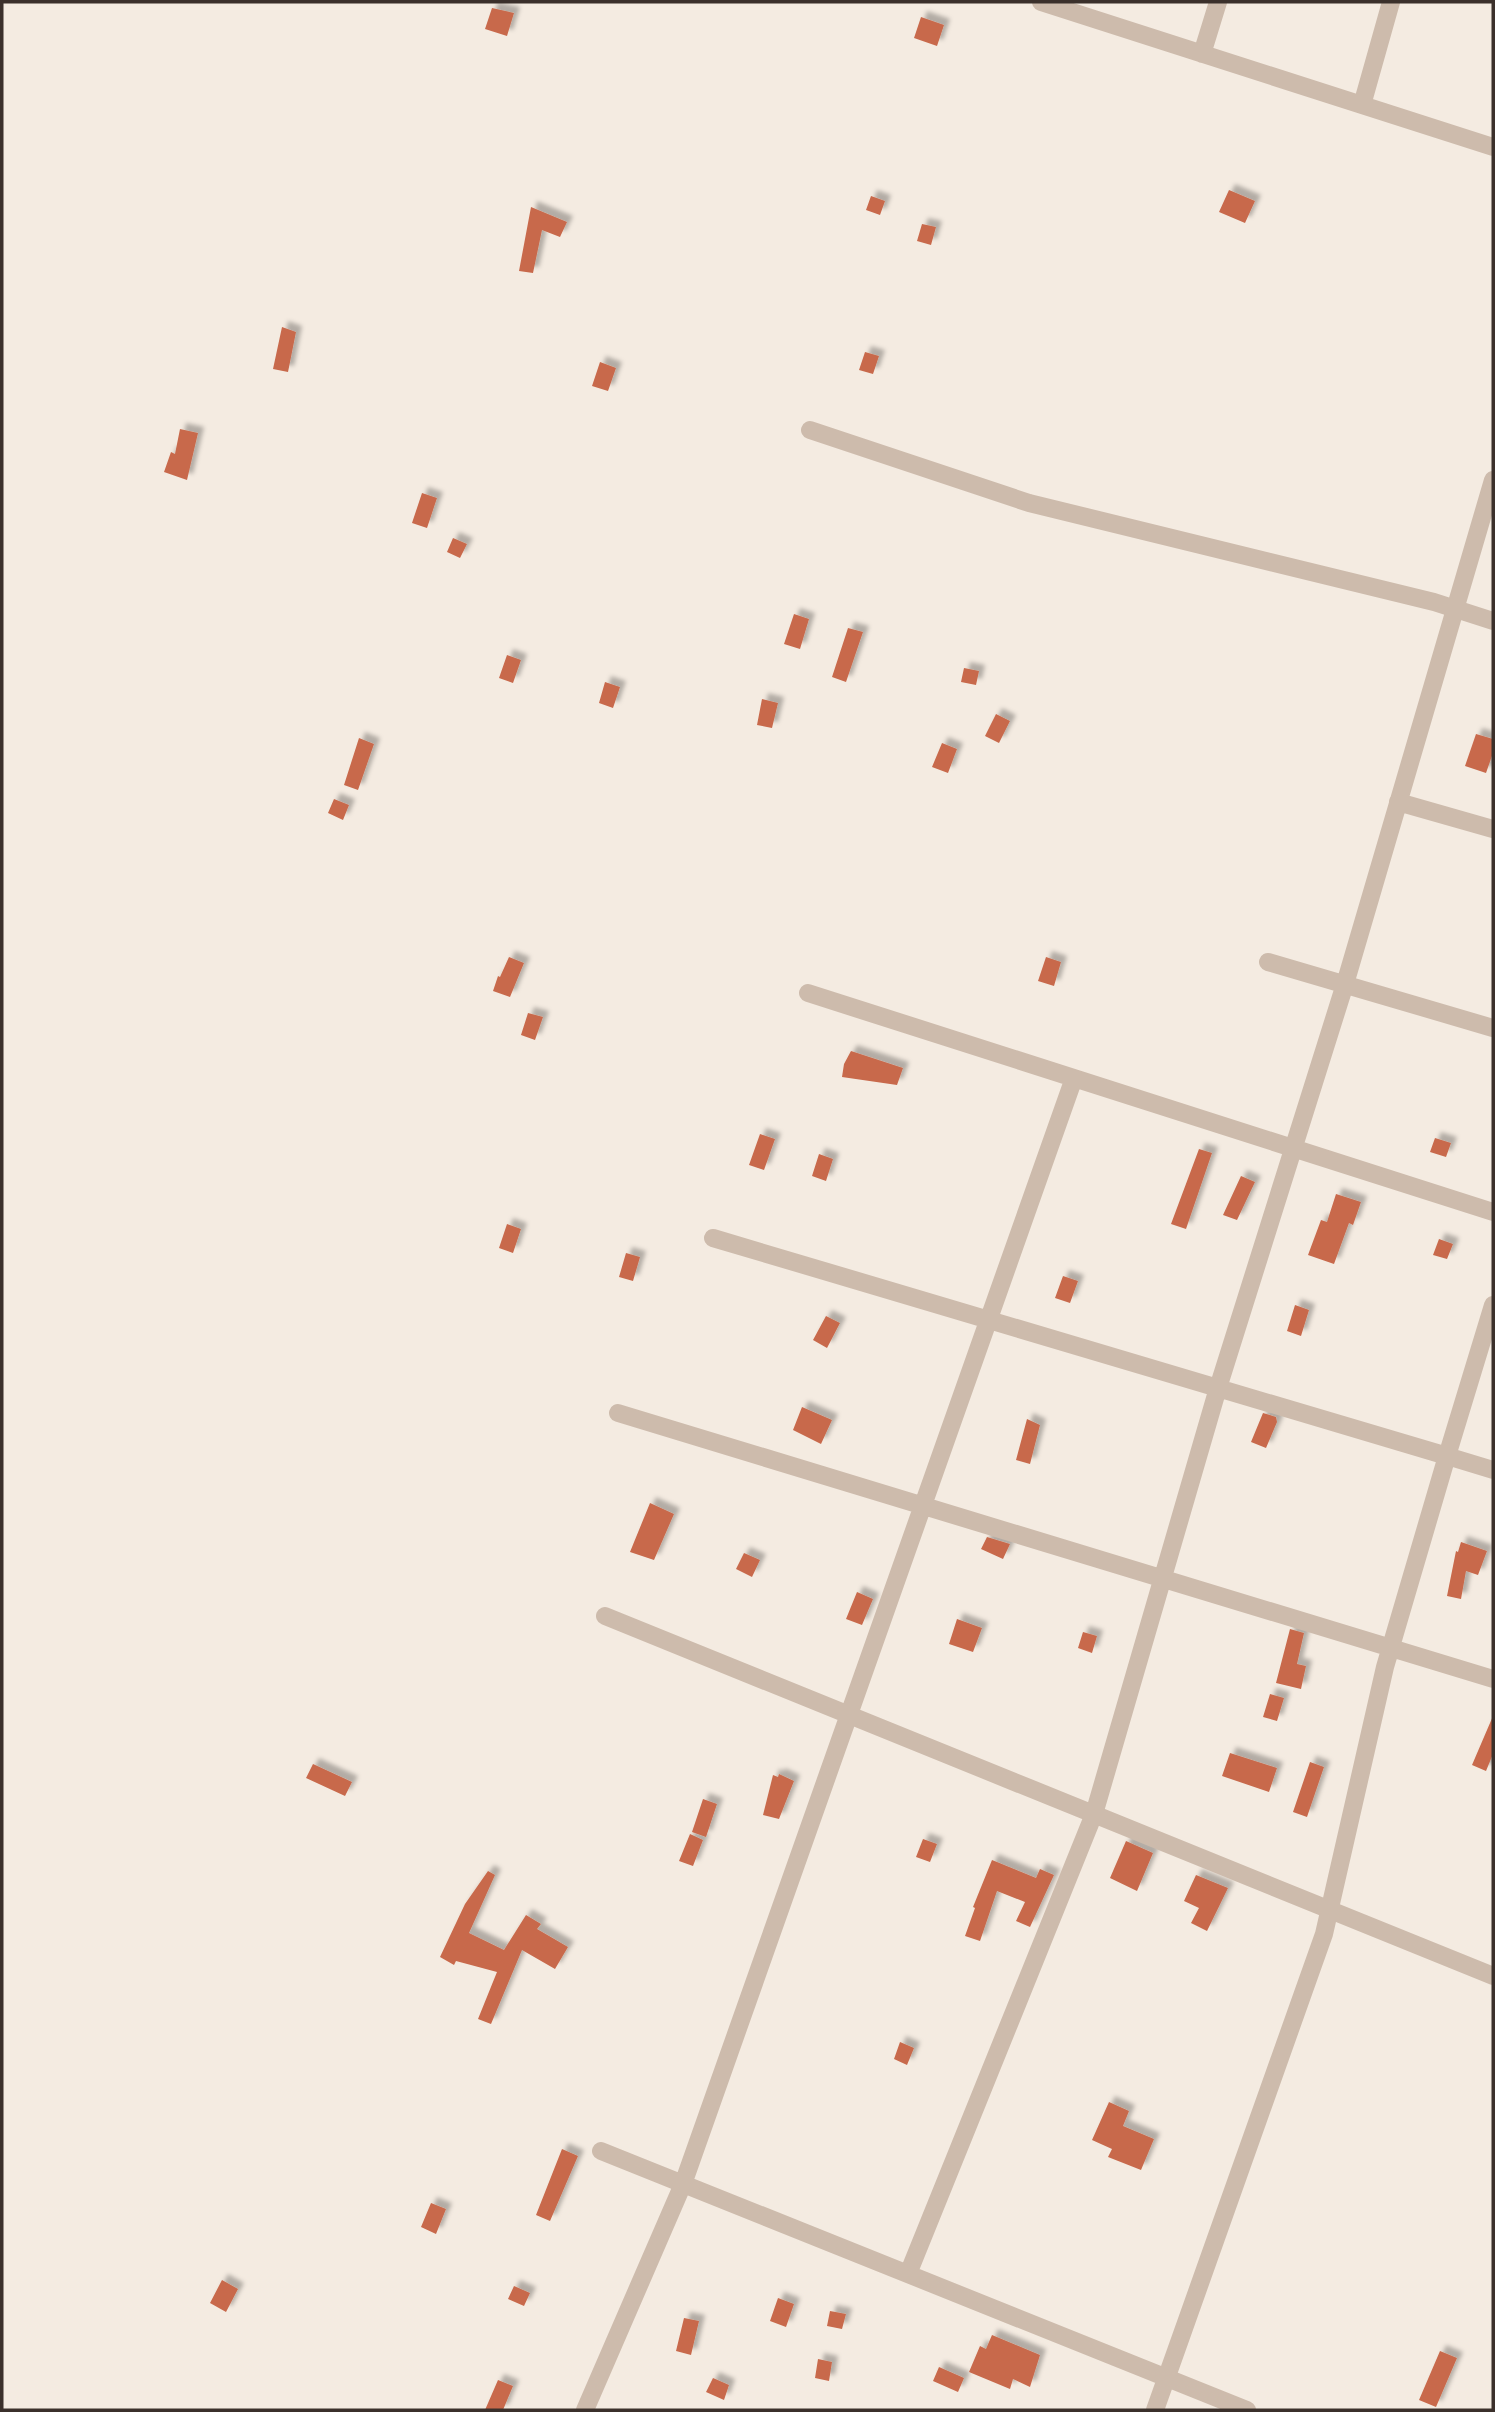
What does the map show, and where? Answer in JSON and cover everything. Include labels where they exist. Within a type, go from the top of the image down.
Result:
[{"type":"street","points":[[1041,2],[1493,147]]},
{"type":"street","points":[[1202,54],[1218,2]]},
{"type":"street","points":[[1362,105],[1391,2]]},
{"type":"street","points":[[810,430],[1029,503],[1493,621]]},
{"type":"street","points":[[908,2274],[1094,1814],[1218,1388],[1345,985],[1493,480]]},
{"type":"street","points":[[1398,802],[1493,829]]},
{"type":"street","points":[[1268,962],[1493,1028]]},
{"type":"street","points":[[808,993],[1493,1212]]},
{"type":"street","points":[[585,2410],[683,2184],[1074,1078]]},
{"type":"street","points":[[713,1238],[1493,1470]]},
{"type":"street","points":[[1155,2410],[1324,1934],[1391,1648],[1493,1305]]},
{"type":"street","points":[[618,1413],[1493,1679]]},
{"type":"street","points":[[606,1616],[1493,1976]]},
{"type":"street","points":[[601,2151],[1247,2410]]},
{"type":"building","points":[[492,8],[514,13],[507,36],[485,29]]},
{"type":"building","points":[[921,17],[944,25],[937,46],[914,38]]},
{"type":"building","points":[[1229,190],[1255,201],[1245,223],[1219,212]]},
{"type":"building","points":[[871,196],[885,201],[880,215],[866,210]]},
{"type":"building","points":[[531,207],[567,222],[560,237],[542,230],[533,273],[519,271]]},
{"type":"building","points":[[922,224],[936,227],[931,245],[917,241]]},
{"type":"building","points":[[282,327],[296,332],[288,372],[273,369]]},
{"type":"building","points":[[865,352],[879,356],[873,374],[859,370]]},
{"type":"building","points":[[600,362],[616,368],[608,391],[592,386]]},
{"type":"building","points":[[180,429],[198,433],[187,480],[164,472],[171,452],[175,454]]},
{"type":"building","points":[[422,493],[437,498],[427,528],[412,523]]},
{"type":"building","points":[[453,538],[467,544],[460,558],[447,552]]},
{"type":"building","points":[[794,614],[809,619],[800,649],[784,644]]},
{"type":"building","points":[[848,628],[863,632],[846,682],[832,677]]},
{"type":"building","points":[[507,655],[521,660],[513,683],[499,678]]},
{"type":"building","points":[[964,668],[979,671],[976,685],[961,682]]},
{"type":"building","points":[[605,682],[620,687],[613,708],[599,703]]},
{"type":"building","points":[[762,699],[778,703],[772,728],[757,725]]},
{"type":"building","points":[[996,714],[1010,721],[999,743],[985,736]]},
{"type":"building","points":[[1476,734],[1493,739],[1493,753],[1486,773],[1465,766]]},
{"type":"building","points":[[359,738],[374,744],[358,790],[344,785]]},
{"type":"building","points":[[942,743],[957,749],[948,773],[932,767]]},
{"type":"building","points":[[334,799],[349,805],[343,820],[328,813]]},
{"type":"building","points":[[509,957],[524,963],[510,997],[493,991]]},
{"type":"building","points":[[1046,957],[1061,962],[1054,986],[1038,981]]},
{"type":"building","points":[[528,1013],[543,1017],[535,1040],[521,1035]]},
{"type":"building","points":[[851,1051],[903,1068],[897,1085],[842,1077],[844,1064]]},
{"type":"building","points":[[760,1134],[775,1139],[764,1170],[749,1165]]},
{"type":"building","points":[[1435,1138],[1451,1143],[1446,1157],[1430,1152]]},
{"type":"building","points":[[1199,1149],[1212,1153],[1186,1229],[1171,1224]]},
{"type":"building","points":[[819,1154],[833,1159],[826,1181],[812,1176]]},
{"type":"building","points":[[1241,1176],[1255,1182],[1237,1220],[1223,1215]]},
{"type":"building","points":[[1336,1194],[1361,1202],[1353,1225],[1349,1223],[1334,1264],[1308,1255],[1321,1220],[1327,1222]]},
{"type":"building","points":[[507,1224],[521,1229],[513,1253],[499,1248]]},
{"type":"building","points":[[1439,1239],[1453,1244],[1447,1259],[1433,1255]]},
{"type":"building","points":[[626,1253],[640,1257],[633,1281],[619,1277]]},
{"type":"building","points":[[1063,1276],[1078,1281],[1070,1303],[1055,1298]]},
{"type":"building","points":[[1295,1305],[1309,1310],[1301,1336],[1287,1331]]},
{"type":"building","points":[[826,1316],[840,1323],[827,1348],[813,1340]]},
{"type":"building","points":[[802,1407],[832,1420],[821,1444],[793,1430]]},
{"type":"building","points":[[1263,1413],[1276,1417],[1277,1422],[1266,1448],[1251,1442]]},
{"type":"building","points":[[1027,1419],[1040,1425],[1030,1464],[1016,1460]]},
{"type":"building","points":[[650,1503],[674,1514],[654,1560],[630,1552]]},
{"type":"building","points":[[987,1537],[1010,1544],[1003,1559],[981,1549]]},
{"type":"building","points":[[1461,1542],[1487,1551],[1478,1575],[1466,1571],[1461,1599],[1447,1596],[1456,1551],[1458,1552]]},
{"type":"building","points":[[744,1553],[760,1560],[752,1577],[736,1569]]},
{"type":"building","points":[[857,1592],[873,1599],[862,1625],[846,1619]]},
{"type":"building","points":[[957,1619],[982,1628],[973,1652],[949,1644]]},
{"type":"building","points":[[1290,1629],[1304,1633],[1297,1664],[1306,1666],[1301,1689],[1276,1683]]},
{"type":"building","points":[[1083,1632],[1097,1636],[1092,1653],[1078,1648]]},
{"type":"building","points":[[1270,1694],[1284,1698],[1277,1721],[1263,1717]]},
{"type":"building","points":[[1493,1716],[1493,1754],[1486,1771],[1472,1765]]},
{"type":"building","points":[[1230,1753],[1277,1768],[1269,1792],[1222,1776]]},
{"type":"building","points":[[1310,1762],[1324,1767],[1307,1817],[1293,1812]]},
{"type":"building","points":[[313,1764],[352,1782],[345,1796],[306,1778]]},
{"type":"building","points":[[779,1774],[794,1781],[779,1819],[763,1815],[773,1775],[778,1777]]},
{"type":"building","points":[[703,1799],[717,1804],[706,1837],[692,1832]]},
{"type":"building","points":[[690,1834],[703,1840],[693,1866],[679,1861]]},
{"type":"building","points":[[923,1839],[937,1844],[930,1862],[916,1857]]},
{"type":"building","points":[[1126,1841],[1153,1853],[1137,1891],[1110,1878]]},
{"type":"building","points":[[992,1860],[1036,1878],[1040,1869],[1054,1875],[1030,1927],[1016,1921],[1025,1902],[997,1891],[980,1941],[965,1936],[975,1908],[973,1907]]},
{"type":"building","points":[[488,1871],[495,1875],[469,1933],[504,1950],[526,1915],[541,1924],[537,1929],[568,1947],[555,1969],[522,1950],[491,2024],[478,2019],[497,1972],[456,1961],[454,1965],[440,1957],[465,1904]]},
{"type":"building","points":[[1196,1875],[1228,1888],[1207,1931],[1191,1923],[1199,1908],[1184,1901]]},
{"type":"building","points":[[900,2042],[914,2048],[907,2065],[894,2059]]},
{"type":"building","points":[[1109,2102],[1129,2111],[1123,2126],[1154,2139],[1141,2170],[1108,2157],[1112,2149],[1092,2140]]},
{"type":"building","points":[[562,2149],[578,2156],[550,2221],[536,2215]]},
{"type":"building","points":[[431,2203],[446,2209],[436,2234],[421,2227]]},
{"type":"building","points":[[222,2280],[238,2289],[226,2312],[210,2303]]},
{"type":"building","points":[[514,2286],[530,2293],[524,2306],[508,2299]]},
{"type":"building","points":[[778,2298],[794,2304],[786,2327],[770,2321]]},
{"type":"building","points":[[830,2311],[846,2314],[842,2329],[827,2326]]},
{"type":"building","points":[[684,2318],[699,2321],[691,2355],[676,2351]]},
{"type":"building","points":[[992,2335],[1040,2355],[1030,2387],[1013,2379],[1010,2389],[969,2372],[980,2346],[986,2349]]},
{"type":"building","points":[[1440,2351],[1457,2358],[1436,2407],[1419,2400]]},
{"type":"building","points":[[818,2359],[832,2362],[829,2381],[815,2378]]},
{"type":"building","points":[[939,2367],[964,2378],[958,2392],[933,2381]]},
{"type":"building","points":[[713,2378],[729,2385],[724,2400],[706,2392]]},
{"type":"building","points":[[498,2380],[513,2386],[503,2410],[485,2410]]}]
